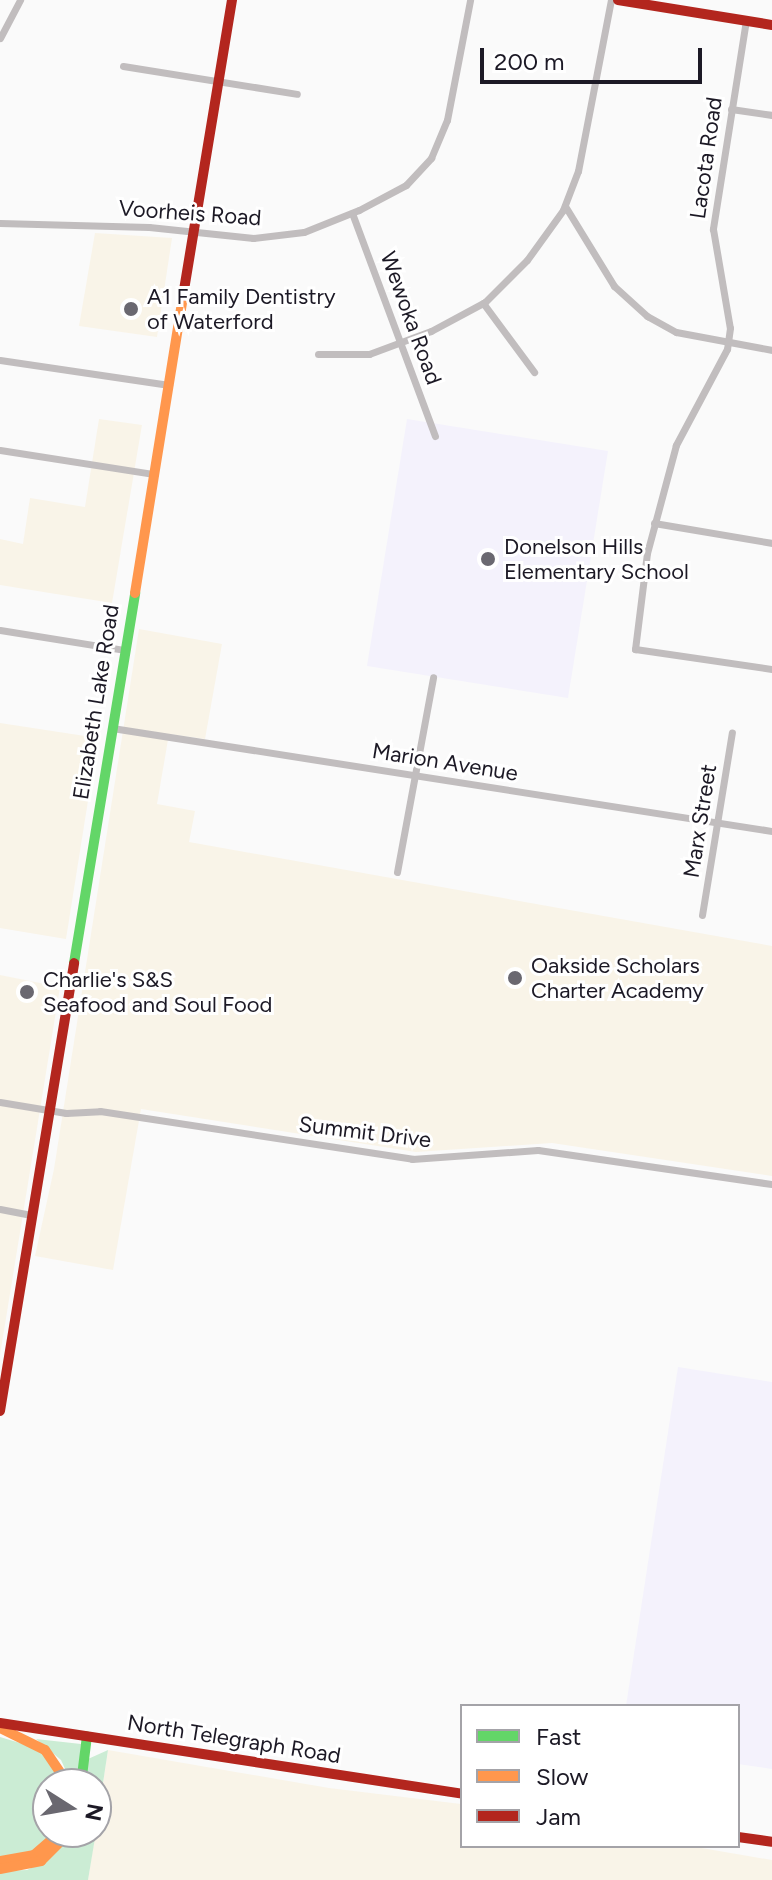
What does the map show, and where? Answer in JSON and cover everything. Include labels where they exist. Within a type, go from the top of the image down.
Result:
[{"type":"main road","name":"Elizabeth Lake Road","points":[[0,1410],[232,0]]},
{"type":"main road","points":[[618,0],[673,4],[772,25]]},
{"type":"main road","points":[[0,1726],[45,1750],[57,1768]]},
{"type":"main road","name":"North Telegraph Road","points":[[0,1726],[87,1736],[460,1794]]},
{"type":"main road","points":[[83,1768],[87,1736]]},
{"type":"main road","points":[[740,1837],[772,1842]]},
{"type":"main road","points":[[0,1861],[34,1855],[42,1848]]},
{"type":"main road","points":[[0,1869],[41,1861],[54,1848]]},
{"type":"street","points":[[0,38],[20,0]]},
{"type":"street","name":"Voorheis Road","points":[[0,223],[282,237],[352,213],[406,185],[431,158],[451,107],[470,0]]},
{"type":"street","points":[[318,354],[369,354],[402,343],[483,303],[527,260],[565,206],[587,143],[611,0]]},
{"type":"street","name":"Lacota Road","points":[[746,20],[713,229],[728,343],[717,374],[676,445],[654,523],[635,649],[772,669]]},
{"type":"street","points":[[123,66],[297,94]]},
{"type":"street","points":[[731,109],[772,115]]},
{"type":"street","points":[[565,206],[604,272],[629,302],[676,332],[772,350]]},
{"type":"street","name":"Wewoka Road","points":[[352,213],[435,436]]},
{"type":"street","points":[[483,303],[534,372]]},
{"type":"street","points":[[0,360],[169,385]]},
{"type":"street","points":[[0,450],[154,474]]},
{"type":"street","points":[[654,523],[772,543]]},
{"type":"street","points":[[0,630],[125,650]]},
{"type":"street","points":[[397,872],[433,677]]},
{"type":"street","name":"Marion Avenue","points":[[112,728],[772,831]]},
{"type":"street","name":"Marx Street","points":[[702,915],[732,732]]},
{"type":"street","name":"Summit Drive","points":[[0,1102],[49,1109],[100,1111],[412,1159],[538,1150],[772,1184]]},
{"type":"street","points":[[0,1209],[32,1215]]},
{"type":"shaded area","points":[[95,233],[172,238],[157,337],[79,326]]},
{"type":"shaded area","points":[[99,419],[142,425],[112,603],[0,585],[0,539],[23,544],[30,498],[85,507]]},
{"type":"shaded area","name":"Donelson Hills Elementary School","points":[[407,419],[608,451],[568,698],[367,666]]},
{"type":"shaded area","points":[[139,629],[222,644],[205,739],[169,734],[157,804],[195,811],[189,842],[772,946],[772,1176],[552,1143],[416,1152],[141,1109],[113,1270],[35,1256],[54,1169]]},
{"type":"shaded area","points":[[0,723],[98,738],[66,939],[0,928]]},
{"type":"shaded area","points":[[0,975],[60,987],[0,1355]]},
{"type":"shaded area","points":[[678,1367],[772,1382],[772,1769],[740,1764],[740,1704],[626,1704]]},
{"type":"shaded area","points":[[108,1750],[329,1788],[460,1804],[460,1848],[702,1848],[772,1860],[772,1880],[88,1880],[93,1848],[112,1848],[112,1768],[105,1768]]},
{"type":"green space","points":[[0,1737],[40,1749],[54,1768],[32,1768],[32,1848],[36,1848],[30,1853],[0,1857]]},
{"type":"green space","points":[[36,1739],[81,1744],[79,1768],[65,1768],[61,1760]]},
{"type":"green space","points":[[108,1750],[105,1768],[87,1768],[88,1759]]},
{"type":"green space","points":[[59,1848],[93,1848],[88,1880],[0,1880],[0,1871],[27,1870],[49,1859]]},
{"type":"traffic: fast","points":[[74,963],[135,593]]},
{"type":"traffic: fast","points":[[83,1768],[87,1736]]},
{"type":"traffic: slow","points":[[135,593],[183,296]]},
{"type":"traffic: slow","points":[[0,1728],[45,1750],[57,1768]]},
{"type":"traffic: slow","points":[[0,1861],[34,1855],[42,1848]]},
{"type":"traffic: slow","points":[[0,1869],[41,1861],[54,1848]]},
{"type":"traffic: jam","points":[[183,296],[232,0]]},
{"type":"traffic: jam","points":[[618,0],[772,25]]},
{"type":"traffic: jam","points":[[0,1411],[74,963]]},
{"type":"traffic: jam","points":[[0,1723],[460,1794]]},
{"type":"traffic: jam","points":[[740,1837],[772,1842]]},
{"type":"place","name":"A1 Family Dentistry of Waterford","points":[[131,309]]},
{"type":"place","name":"Donelson Hills Elementary School","points":[[488,559]]},
{"type":"place","name":"Oakside Scholars Charter Academy","points":[[515,978]]},
{"type":"place","name":"Charlie's S&S Seafood and Soul Food","points":[[27,992]]}]
